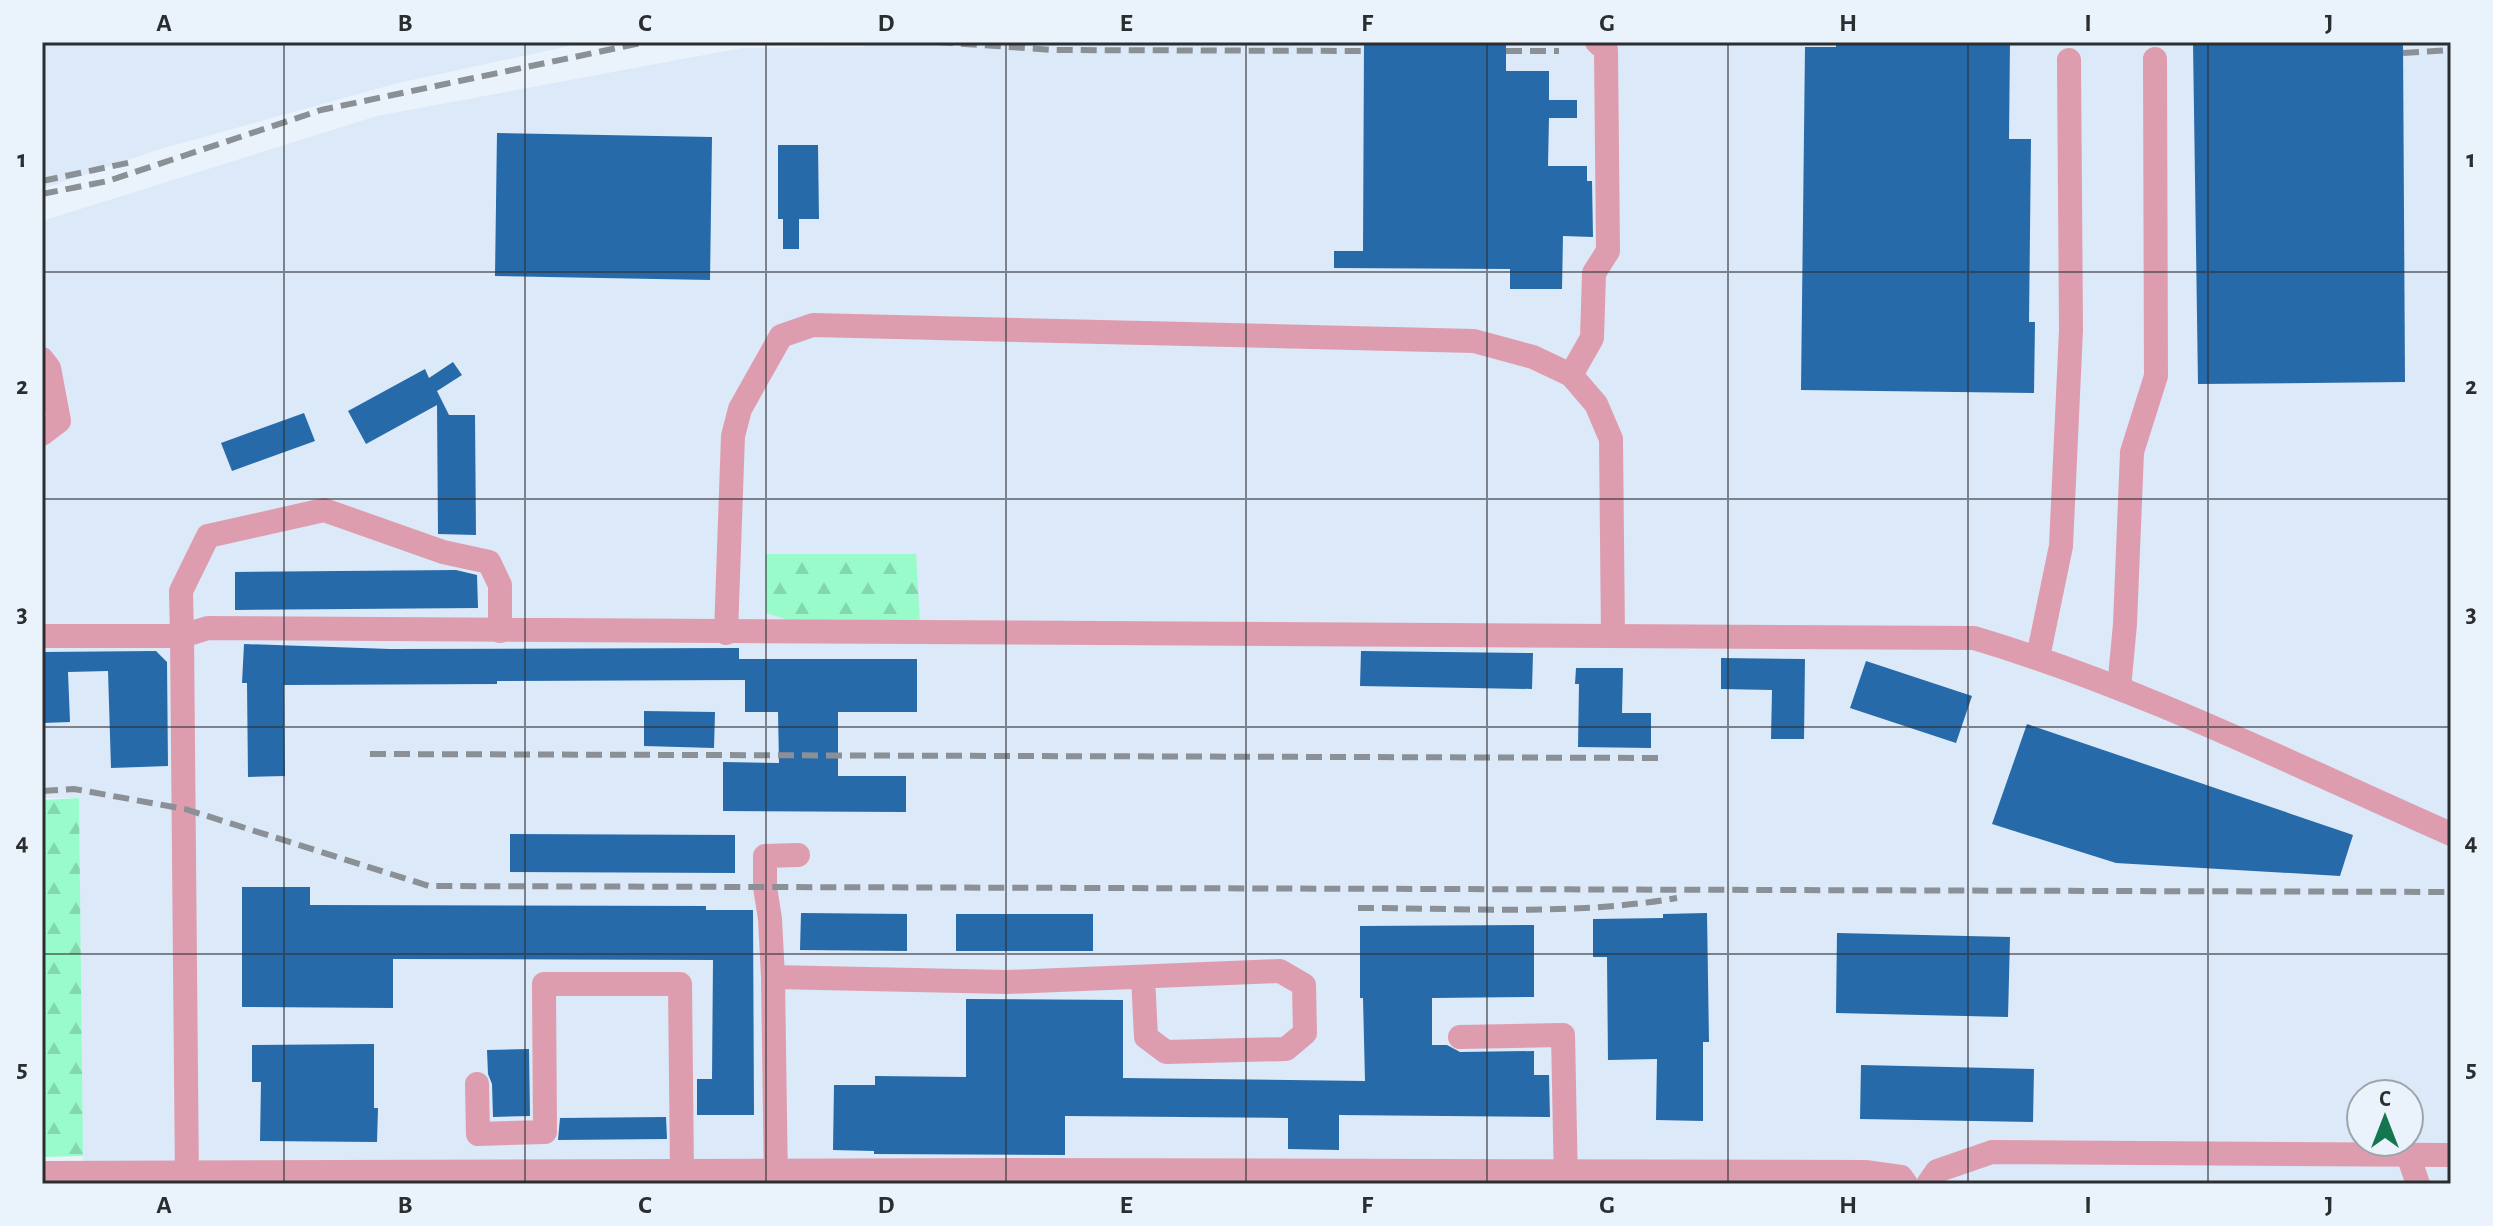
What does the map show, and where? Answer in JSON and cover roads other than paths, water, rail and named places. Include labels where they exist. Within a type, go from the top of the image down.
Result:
[{"type":"lane","points":[[1571,375],[1592,338],[1594,273],[1608,251],[1606,50],[1597,42]]},
{"type":"lane","points":[[2119,688],[2125,624],[2132,452],[2156,376],[2155,59]]},
{"type":"lane","points":[[2038,657],[2062,530],[2071,330],[2069,60]]},
{"type":"lane","points":[[726,633],[733,436],[740,409],[781,336],[813,325],[1474,341],[1533,357],[1571,375],[1596,404],[1611,439],[1613,636]]},
{"type":"lane","points":[[42,359],[49,368],[59,421],[42,434]]},
{"type":"lane","points":[[187,1178],[181,591],[208,536],[324,510],[443,552],[489,562],[500,585],[500,631]]},
{"type":"lane","points":[[42,636],[182,636],[208,628],[1974,638],[2038,657],[2119,688],[2451,834]]},
{"type":"lane","points":[[775,1178],[773,977],[765,856],[798,855]]},
{"type":"lane","points":[[773,977],[1008,982],[1280,971],[1304,985],[1305,1033],[1286,1049],[1166,1052],[1146,1037],[1143,977]]},
{"type":"lane","points":[[477,1084],[478,1134],[545,1132],[544,984],[680,984],[682,1172]]},
{"type":"lane","points":[[1460,1037],[1563,1035],[1566,1178]]},
{"type":"lane","points":[[1928,1184],[1937,1171],[1992,1152],[2345,1155]]},
{"type":"lane","points":[[2425,1155],[2451,1155]]},
{"type":"lane","points":[[2409,1158],[2418,1184]]},
{"type":"lane","points":[[42,1173],[187,1178],[443,1178],[682,1172],[775,1178],[1566,1178],[1865,1172],[1901,1177],[1906,1184]]},
{"type":"railway","points":[[42,194],[108,181],[321,110],[646,42]]},
{"type":"railway","points":[[937,42],[1054,50],[1364,51]]},
{"type":"railway","points":[[2403,53],[2451,50]]},
{"type":"railway","points":[[1506,51],[1559,51]]},
{"type":"railway","points":[[42,181],[132,162]]},
{"type":"railway","points":[[370,754],[1665,758]]},
{"type":"railway","points":[[42,791],[74,789],[185,809],[429,886],[2451,892]]},
{"type":"railway","points":[[1358,908],[1558,909],[1677,898]]}]
